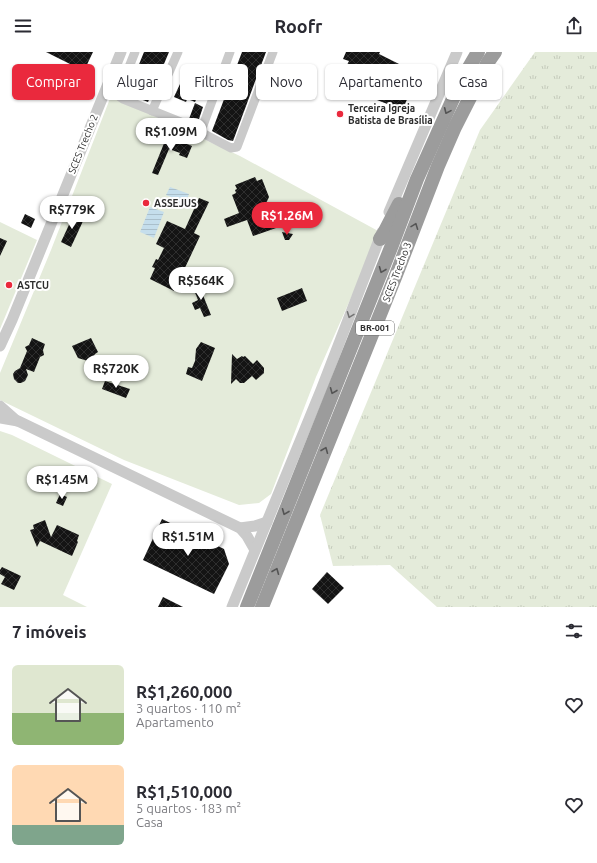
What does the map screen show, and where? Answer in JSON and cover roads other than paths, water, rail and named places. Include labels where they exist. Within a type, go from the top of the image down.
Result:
[{"type":"highway","points":[[467,64],[471,52]]},
{"type":"highway","name":"SCES Trecho 3","points":[[471,64],[478,52]]},
{"type":"highway","points":[[492,57],[500,52]]},
{"type":"highway","name":"SCES Trecho 3","points":[[262,607],[396,275],[438,166],[455,127],[492,57]]},
{"type":"highway","name":"SCES Trecho 3","points":[[247,607],[417,179],[452,100]]},
{"type":"highway","points":[[380,239],[406,191],[417,179]]},
{"type":"street","name":"SCES Trecho 2","points":[[0,346],[12,320],[121,52]]},
{"type":"street","points":[[135,52],[119,92],[120,97],[201,131],[231,148],[237,147],[273,52]]},
{"type":"street","points":[[152,111],[178,52]]},
{"type":"street","points":[[201,131],[230,52]]},
{"type":"street","points":[[232,607],[321,390],[393,204],[457,52]]},
{"type":"street","points":[[0,406],[18,421],[240,528],[247,536],[255,550]]},
{"type":"street","points":[[0,418],[18,421]]},
{"type":"street","points":[[240,528],[255,526],[267,522]]},
{"type":"water","points":[[170,187],[189,194],[184,208],[174,204],[171,197],[166,195]]},
{"type":"water","points":[[150,207],[164,212],[154,238],[140,232]]},
{"type":"place","name":"Terceira Igreja Batista de Brasília","points":[[340,114]]},
{"type":"place","name":"ASSEJUS","points":[[146,203]]},
{"type":"place","name":"ASTCU","points":[[9,285]]}]
